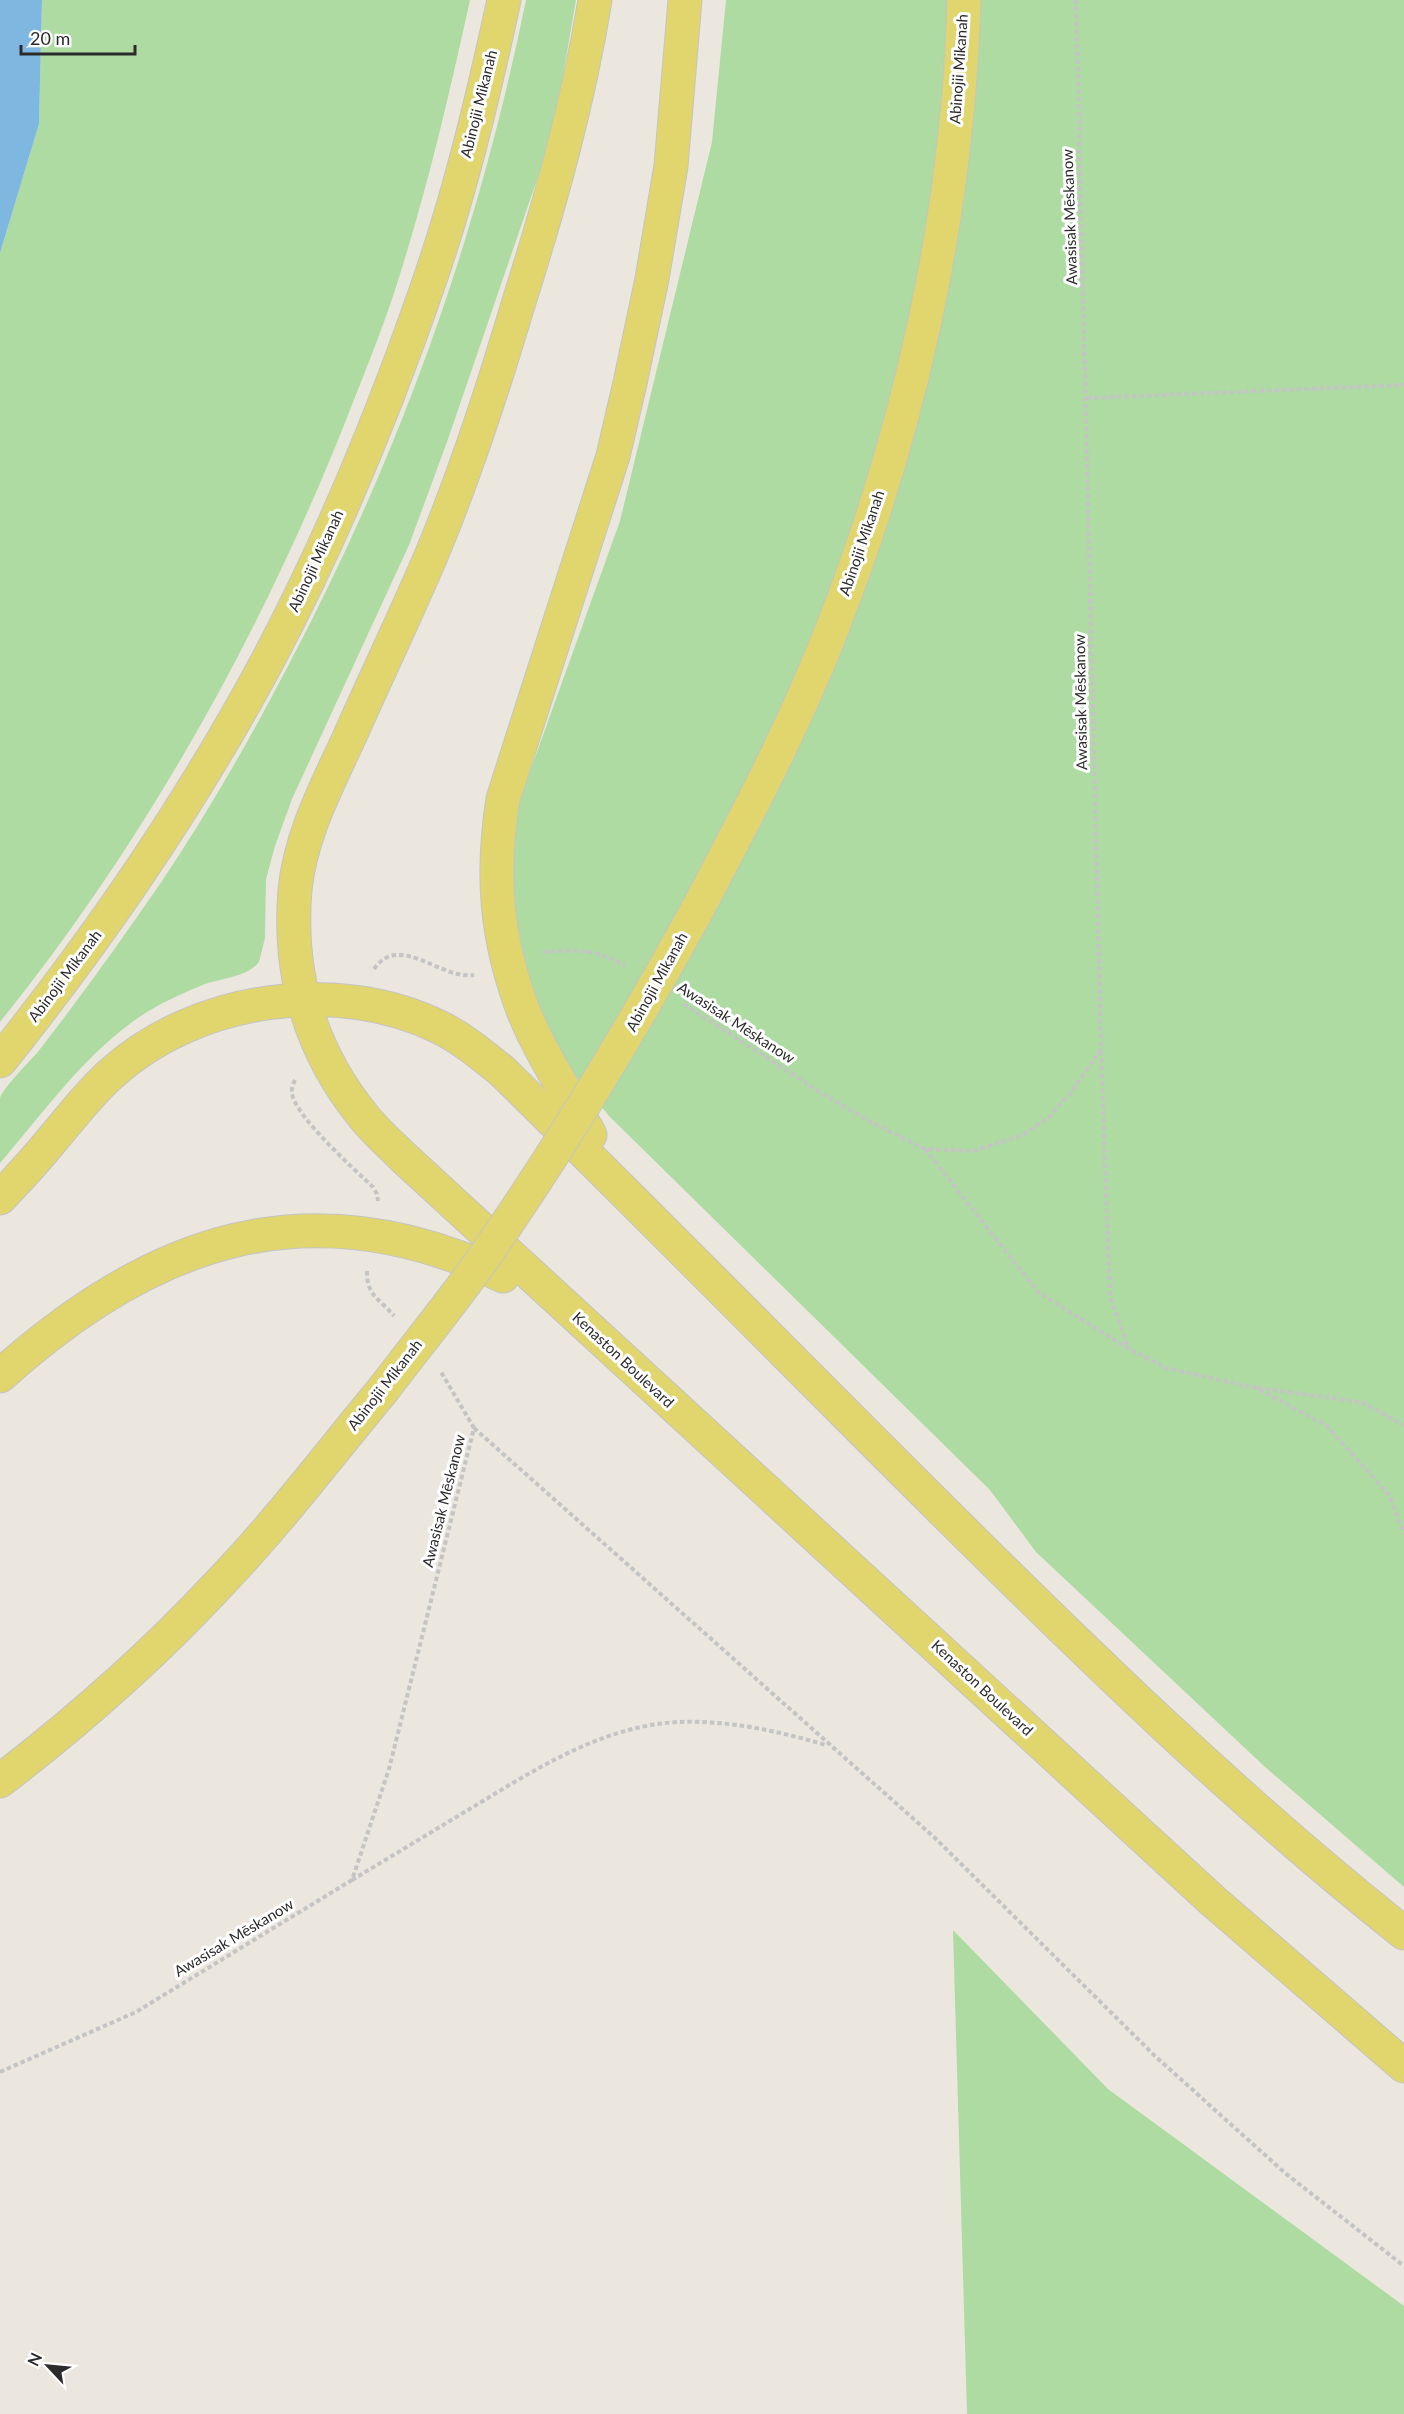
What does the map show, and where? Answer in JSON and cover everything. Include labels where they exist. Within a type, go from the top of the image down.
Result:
[{"type":"main road","name":"Abinojii Mikanah","points":[[0,1061],[109,918],[162,840],[219,747],[268,660],[314,568],[355,476],[428,286],[476,120],[504,0]]},
{"type":"main road","name":"Kenaston Boulevard","points":[[595,0],[588,43],[565,144],[533,258],[486,409],[432,554],[324,792],[302,855],[296,889],[294,933],[302,999],[320,1048],[364,1117],[564,1305],[1213,1901],[1404,2066]]},
{"type":"main road","points":[[617,1184],[538,1042],[509,967],[499,924],[496,896],[497,840],[503,799],[609,467],[630,382],[652,279],[671,166],[682,60],[685,0]]},
{"type":"main road","name":"Abinojii Mikanah","points":[[0,1781],[74,1724],[150,1654],[218,1586],[285,1510],[382,1391],[486,1254],[543,1169],[649,1000],[792,723],[832,629],[896,440],[923,333],[942,228],[955,132],[964,0]]},
{"type":"main road","points":[[0,1198],[105,1080],[152,1043],[194,1021],[245,1006],[302,999],[381,1007],[410,1015],[439,1027],[456,1036],[502,1071],[1113,1678],[1255,1807],[1404,1933]]},
{"type":"main road","points":[[0,1376],[41,1340],[88,1306],[159,1265],[234,1240],[276,1232],[310,1230],[374,1234],[408,1241],[486,1268],[564,1305]]},
{"type":"path","name":"Awasisak Mēskanow","points":[[676,999],[823,1094],[871,1122],[925,1149],[973,1151],[1023,1135],[1050,1116],[1072,1091],[1101,1049],[1076,0]]},
{"type":"path","points":[[1087,398],[1404,385]]},
{"type":"path","points":[[351,1003],[380,961],[391,954],[407,955],[442,969],[469,976],[509,967],[543,952],[568,950],[606,954],[628,968]]},
{"type":"path","points":[[320,1048],[296,1079],[292,1094],[326,1142],[373,1187],[377,1194],[378,1206],[367,1284],[374,1296],[397,1319]]},
{"type":"path","points":[[1101,1049],[1110,1297],[1129,1349]]},
{"type":"path","points":[[925,1149],[1038,1292],[1129,1349],[1166,1368],[1256,1388],[1361,1402],[1404,1425]]},
{"type":"path","name":"Awasisak Mēskanow","points":[[0,2072],[136,2012],[352,1880],[389,1769],[474,1428],[435,1364]]},
{"type":"path","points":[[1256,1388],[1326,1425],[1389,1495],[1404,1534]]},
{"type":"path","points":[[474,1428],[935,1838],[1155,2056],[1285,2173],[1404,2266]]},
{"type":"path","points":[[352,1880],[526,1775],[577,1747],[632,1729],[678,1722],[748,1726],[790,1734],[830,1746]]},
{"type":"green space","points":[[42,0],[470,0],[430,170],[396,289],[350,410],[280,572],[198,729],[153,805],[105,880],[54,952],[0,1022],[0,253],[39,124]]},
{"type":"green space","points":[[526,0],[576,0],[556,116],[542,165],[447,442],[409,545],[292,799],[275,846],[266,879],[265,938],[259,962],[241,974],[205,984],[175,997],[147,1012],[126,1027],[86,1062],[0,1163],[0,1098],[2,1094],[37,1053],[115,948],[160,884],[211,804],[288,666],[329,586],[366,505],[431,341],[459,258],[507,88]]},
{"type":"green space","points":[[726,0],[1404,0],[1404,1887],[1264,1766],[1036,1552],[990,1490],[610,1117],[576,1076],[548,1033],[519,957],[508,904],[514,816],[620,521],[712,142]]},
{"type":"green space","points":[[953,1930],[1108,2089],[1404,2306],[1404,2414],[967,2414]]},
{"type":"water","points":[[0,0],[42,0],[39,124],[0,253]]}]
